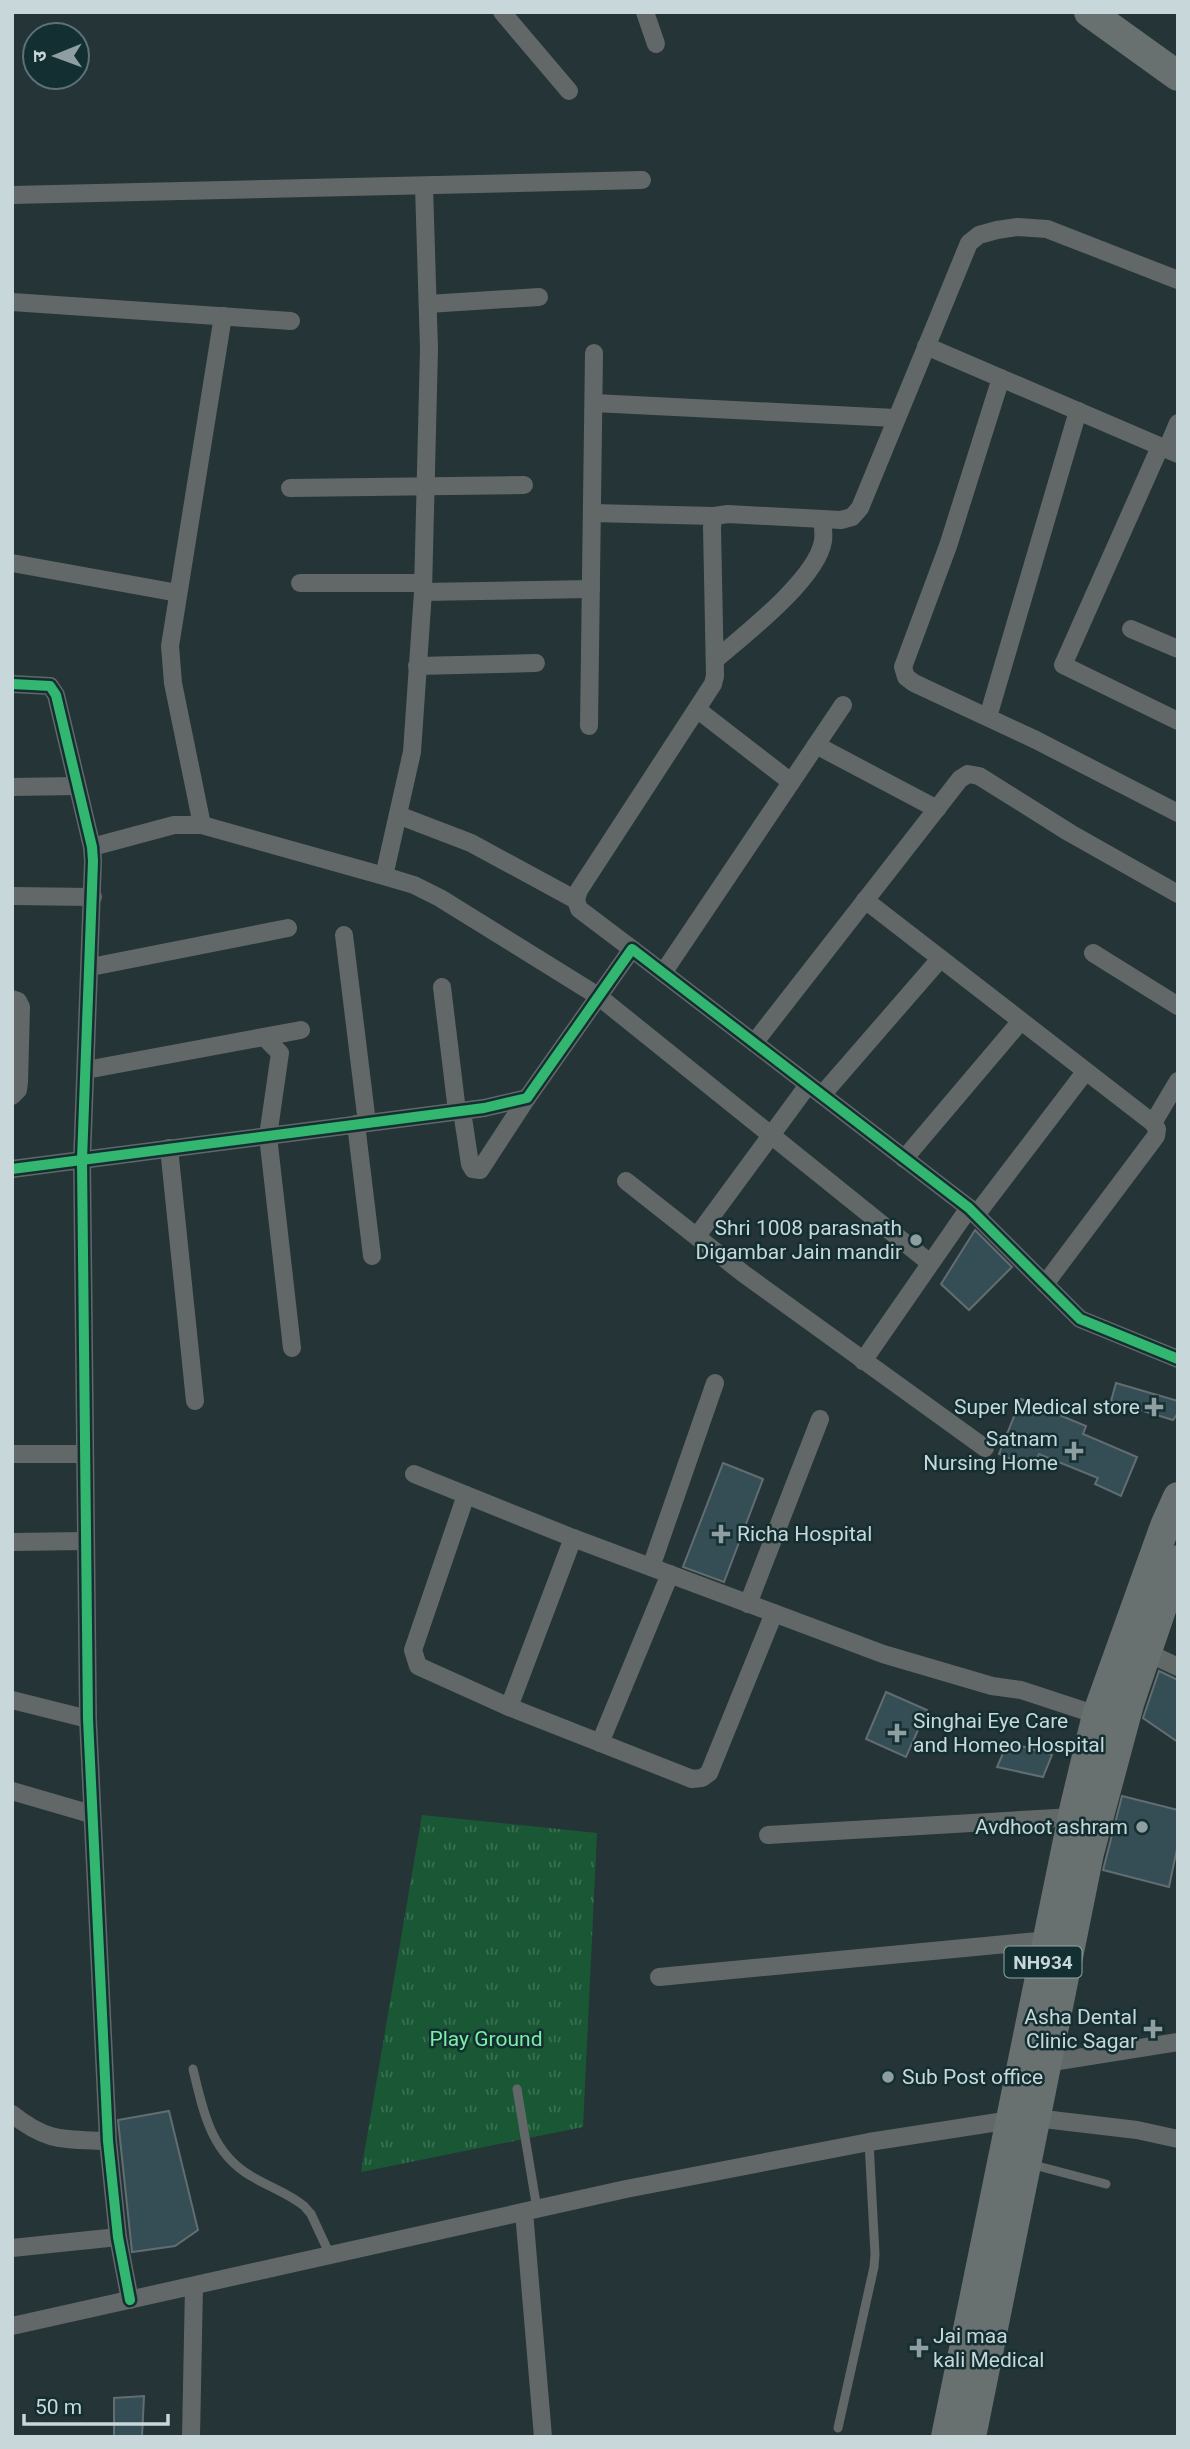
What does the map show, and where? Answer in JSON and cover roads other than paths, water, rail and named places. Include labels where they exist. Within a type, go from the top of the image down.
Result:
[{"type":"highway","points":[[1090,12],[1178,76]]},
{"type":"highway","name":"NH934","points":[[946,2437],[1023,2119],[1048,1940],[1097,1715],[1178,1497]]},
{"type":"highway","name":"NH934","points":[[971,2437],[1025,2162],[1023,2119],[1046,2063],[1104,1791],[1146,1652],[1178,1560]]},
{"type":"street","points":[[502,12],[569,91]]},
{"type":"street","points":[[646,12],[656,44]]},
{"type":"street","points":[[12,195],[642,180]]},
{"type":"street","points":[[384,876],[412,752],[423,588],[427,486],[428,304],[424,186]]},
{"type":"street","points":[[592,513],[714,516],[728,514],[841,520],[852,517],[859,509],[970,243],[979,235],[1018,227],[1047,229],[1178,279]]},
{"type":"street","points":[[428,304],[539,297]]},
{"type":"street","points":[[12,302],[290,321]]},
{"type":"street","points":[[202,825],[173,683],[170,646],[223,316]]},
{"type":"street","points":[[926,346],[1168,450]]},
{"type":"street","points":[[589,726],[594,354]]},
{"type":"street","points":[[1001,377],[948,546],[903,667],[906,677],[1178,813]]},
{"type":"street","points":[[594,403],[895,418]]},
{"type":"street","points":[[988,717],[1078,411]]},
{"type":"street","points":[[1178,424],[1168,450],[1063,665],[1178,721]]},
{"type":"street","points":[[290,488],[524,485]]},
{"type":"street","points":[[714,516],[713,684],[579,890],[576,900],[579,909],[973,1212],[1080,1319],[1178,1359]]},
{"type":"street","points":[[715,660],[782,603],[816,559],[823,542],[822,519]]},
{"type":"street","points":[[12,563],[178,593]]},
{"type":"street","points":[[300,583],[423,588],[591,589]]},
{"type":"street","points":[[1131,629],[1178,649]]},
{"type":"street","points":[[417,666],[536,663]]},
{"type":"street","points":[[12,684],[50,685],[56,695],[92,847],[91,967],[82,1160],[88,1719],[108,2141],[118,2237],[130,2300]]},
{"type":"street","points":[[663,973],[843,705]]},
{"type":"street","points":[[698,710],[791,782]]},
{"type":"street","points":[[816,745],[937,809]]},
{"type":"street","points":[[754,1043],[960,779],[968,774],[979,776],[1070,833],[1178,894]]},
{"type":"street","points":[[12,787],[77,786]]},
{"type":"street","points":[[398,815],[471,843],[576,900]]},
{"type":"street","points":[[92,847],[174,825],[202,825],[414,885],[440,898],[598,996],[930,1263]]},
{"type":"street","points":[[13,891],[93,897]]},
{"type":"street","points":[[865,900],[1153,1123],[1157,1129],[1156,1136],[1045,1284]]},
{"type":"street","points":[[91,967],[288,928]]},
{"type":"street","points":[[344,935],[372,1256]]},
{"type":"street","points":[[442,987],[470,1164],[472,1169],[480,1170],[632,949]]},
{"type":"street","points":[[1093,953],[1178,1006]]},
{"type":"street","points":[[697,1236],[772,1135],[940,959]]},
{"type":"street","points":[[12,999],[18,1001],[21,1007],[19,1082],[18,1090],[12,1096]]},
{"type":"street","points":[[904,1159],[1020,1022]]},
{"type":"street","points":[[86,1070],[301,1030]]},
{"type":"street","points":[[264,1037],[280,1053],[268,1136],[292,1348]]},
{"type":"street","points":[[863,1361],[930,1263],[1085,1072]]},
{"type":"street","points":[[1153,1123],[1178,1081]]},
{"type":"street","points":[[12,1169],[460,1111],[527,1098]]},
{"type":"street","points":[[169,1148],[195,1401]]},
{"type":"street","points":[[626,1181],[863,1361],[985,1447]]},
{"type":"street","points":[[651,1567],[715,1383]]},
{"type":"street","points":[[748,1604],[820,1419]]},
{"type":"street","points":[[12,1454],[85,1454]]},
{"type":"street","points":[[414,1474],[573,1538],[883,1654],[992,1686],[1021,1690],[1097,1715]]},
{"type":"street","points":[[466,1495],[412,1650],[418,1666],[509,1707],[692,1779],[702,1778],[709,1773],[774,1614]]},
{"type":"street","points":[[509,1707],[573,1538]]},
{"type":"street","points":[[12,1542],[85,1541]]},
{"type":"street","points":[[600,1743],[670,1574]]},
{"type":"street","points":[[1146,1652],[1178,1667]]},
{"type":"street","points":[[12,1700],[88,1719]]},
{"type":"street","points":[[12,1791],[91,1814]]},
{"type":"street","points":[[768,1835],[1073,1817]]},
{"type":"street","points":[[659,1977],[1048,1940]]},
{"type":"street","points":[[1046,2063],[1178,2042]]},
{"type":"street","points":[[12,2114],[36,2132],[56,2138],[108,2141]]},
{"type":"street","points":[[12,2326],[639,2186],[869,2142],[1023,2119],[1137,2130],[1178,2139]]},
{"type":"street","points":[[531,2210],[543,2437]]},
{"type":"street","points":[[12,2248],[118,2237]]},
{"type":"street","points":[[191,2437],[194,2286]]},
{"type":"lane","points":[[193,2069],[205,2120],[216,2143],[241,2170],[304,2206],[312,2214],[330,2255]]},
{"type":"lane","points":[[517,2089],[531,2210]]},
{"type":"lane","points":[[838,2428],[874,2267],[869,2142]]},
{"type":"lane","points":[[1025,2162],[1106,2184]]},
{"type":"place","name":"Shri 1008 parasnath Digambar Jain mandir","points":[[916,1240]]},
{"type":"place","name":"Super Medical store","points":[[1154,1407]]},
{"type":"place","name":"Satnam Nursing Home","points":[[1074,1451]]},
{"type":"place","name":"Richa Hospital","points":[[721,1534]]},
{"type":"place","name":"Singhai Eye Care and Homeo Hospital","points":[[897,1733]]},
{"type":"place","name":"Avdhoot ashram","points":[[1142,1827]]},
{"type":"place","name":"Asha Dental Clinic Sagar","points":[[1153,2029]]},
{"type":"place","name":"Sub Post office","points":[[888,2077]]},
{"type":"place","name":"Jai maa kali Medical","points":[[919,2348]]},
{"type":"park label","name":"Play Ground","points":[[486,2039]]}]
